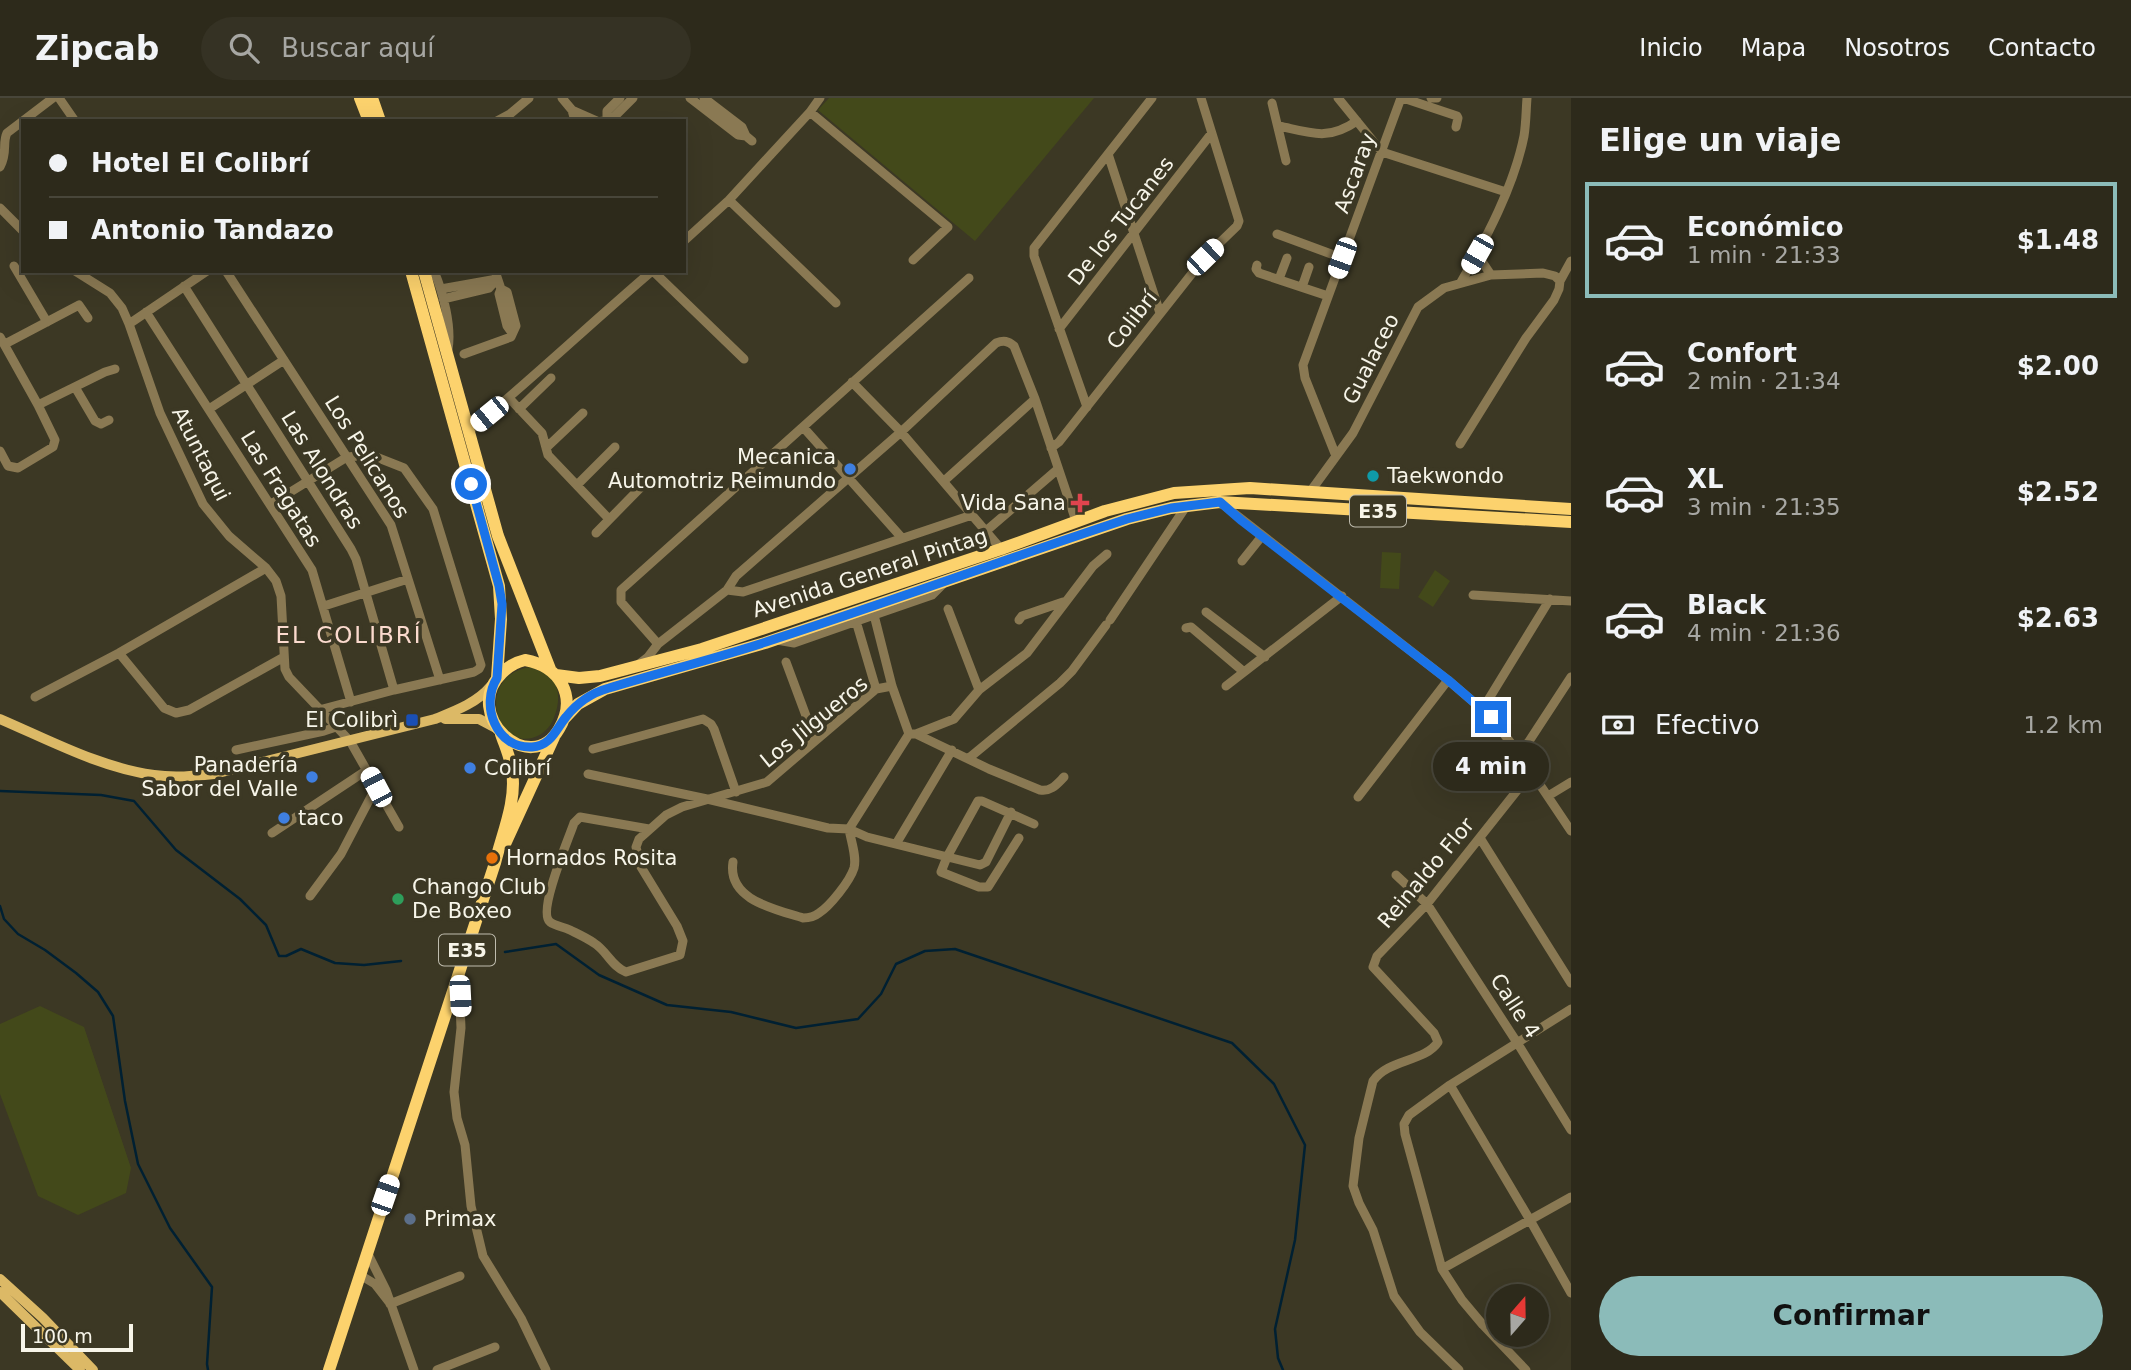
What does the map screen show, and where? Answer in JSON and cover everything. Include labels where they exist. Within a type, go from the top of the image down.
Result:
[{"type":"highway","points":[[360,98],[368,119]]},
{"type":"highway","points":[[372,98],[379,119]]},
{"type":"highway","points":[[412,273],[499,586],[502,612],[494,682]]},
{"type":"highway","points":[[425,273],[501,544],[553,672],[562,682],[566,694],[564,719]]},
{"type":"highway","name":"Avenida General Pintag","points":[[553,672],[586,678],[600,676],[715,645],[1002,549],[1076,521],[1150,498],[1197,490],[1250,488],[1571,509]]},
{"type":"highway","name":"Avenida General Pintag","points":[[564,719],[586,698],[605,689],[775,639],[1127,519],[1188,505],[1220,502],[1571,522]]},
{"type":"highway","name":"E35","points":[[328,1370],[495,863],[510,805],[512,769],[490,709],[494,682],[506,668],[526,660],[538,663],[553,672]]},
{"type":"highway","name":"E35","points":[[495,863],[564,719]]},
{"type":"highway","points":[[499,731],[516,744],[534,747],[542,745],[555,735]]},
{"type":"main road","points":[[0,719],[106,763],[135,771],[167,776],[215,774],[435,719],[467,705],[484,694],[494,682]]},
{"type":"main road","points":[[435,719],[474,718],[499,731]]},
{"type":"main road","points":[[0,1279],[43,1318],[93,1370]]},
{"type":"main road","points":[[0,1292],[80,1370]]},
{"type":"street","points":[[25,119],[53,98]]},
{"type":"street","points":[[59,98],[74,119]]},
{"type":"street","points":[[501,119],[529,98]]},
{"type":"street","points":[[562,98],[572,110],[574,119]]},
{"type":"street","points":[[603,119],[620,98]]},
{"type":"street","points":[[608,119],[613,118],[633,98]]},
{"type":"street","points":[[690,98],[738,135],[749,138],[742,127],[704,98]]},
{"type":"street","points":[[686,239],[729,200],[820,98]]},
{"type":"street","points":[[1087,407],[1034,256],[1035,245],[1152,98]]},
{"type":"street","points":[[1201,98],[1212,134]]},
{"type":"street","points":[[1338,98],[1382,152],[1506,192]]},
{"type":"street","points":[[1402,98],[1457,116],[1456,127]]},
{"type":"street","name":"Ascaray","points":[[1336,456],[1305,377],[1303,365],[1402,98]]},
{"type":"street","points":[[1432,98],[1437,98]]},
{"type":"street","points":[[1461,282],[1506,192],[1522,143],[1527,98]]},
{"type":"street","points":[[1272,103],[1286,161]]},
{"type":"street","points":[[572,110],[599,119]]},
{"type":"street","points":[[810,112],[948,227],[913,260]]},
{"type":"street","points":[[1279,126],[1316,134],[1335,133],[1357,121]]},
{"type":"street","points":[[0,167],[6,155],[7,133],[21,122]]},
{"type":"street","name":"Colibrí","points":[[1051,448],[1059,442],[1205,257],[1240,221],[1212,134]]},
{"type":"street","name":"De los Tucanes","points":[[1059,329],[1212,134]]},
{"type":"street","points":[[1108,154],[1160,313]]},
{"type":"street","points":[[729,200],[835,303]]},
{"type":"street","points":[[0,208],[21,229]]},
{"type":"street","points":[[1277,234],[1342,258]]},
{"type":"street","points":[[1477,254],[1491,275]]},
{"type":"street","points":[[1279,279],[1287,258]]},
{"type":"street","points":[[1460,444],[1526,338],[1554,300],[1571,261]]},
{"type":"street","points":[[1257,265],[1257,271],[1328,296]]},
{"type":"street","points":[[14,266],[47,322]]},
{"type":"street","points":[[1302,287],[1309,267]]},
{"type":"street","name":"Atuntaqui","points":[[78,273],[116,298],[129,324],[160,413],[203,503],[229,536],[276,581],[281,596],[285,669],[289,677],[350,741],[399,827]]},
{"type":"street","points":[[129,324],[204,273]]},
{"type":"street","name":"Los Pelicanos","points":[[227,273],[391,525],[440,680]]},
{"type":"street","points":[[435,273],[442,294],[450,338],[447,354]]},
{"type":"street","points":[[442,294],[489,288],[497,273]]},
{"type":"street","points":[[464,354],[510,339],[516,326],[507,292],[501,289],[497,273]]},
{"type":"street","points":[[469,431],[650,273]]},
{"type":"street","points":[[654,273],[744,359]]},
{"type":"street","name":"Gualaceo","points":[[1310,492],[1353,433],[1418,307],[1444,288],[1491,275],[1543,273],[1555,276],[1560,281]]},
{"type":"street","points":[[657,644],[621,602],[621,590],[970,278]]},
{"type":"street","name":"Las Alondras","points":[[184,286],[351,549],[394,690]]},
{"type":"street","points":[[0,451],[8,466],[18,468],[53,447],[55,440],[1,339],[47,322],[80,305],[88,318]]},
{"type":"street","name":"Las Fragatas","points":[[146,312],[312,570],[351,702]]},
{"type":"street","points":[[635,667],[648,657],[657,644],[727,590],[736,576],[901,432],[996,343],[1004,341],[1014,346],[1076,521]]},
{"type":"street","points":[[209,409],[284,360]]},
{"type":"street","points":[[38,405],[115,369]]},
{"type":"street","points":[[519,409],[551,378]]},
{"type":"street","points":[[852,382],[901,432],[1002,549]]},
{"type":"street","points":[[75,387],[95,421],[101,424],[109,420]]},
{"type":"street","points":[[509,398],[542,433],[548,455],[609,519]]},
{"type":"street","points":[[944,481],[1035,399]]},
{"type":"street","points":[[546,449],[583,413]]},
{"type":"street","points":[[803,427],[902,538]]},
{"type":"street","points":[[577,485],[614,447]]},
{"type":"street","points":[[271,504],[347,457],[371,455],[401,466],[430,503],[481,665],[476,671],[319,710]]},
{"type":"street","points":[[986,531],[1058,469]]},
{"type":"street","points":[[596,533],[647,481]]},
{"type":"street","points":[[1220,502],[1448,680],[1491,717],[1571,831]]},
{"type":"street","points":[[969,758],[1072,671],[1188,505]]},
{"type":"street","points":[[727,590],[743,592],[972,515]]},
{"type":"street","points":[[1242,561],[1262,536]]},
{"type":"street","points":[[733,862],[732,872],[740,891],[776,909],[808,919],[819,914],[853,871],[855,864],[849,829],[912,734],[954,719],[979,690],[1027,653],[1093,566],[1107,555]]},
{"type":"street","points":[[35,697],[119,653],[265,568]]},
{"type":"street","points":[[324,606],[408,579]]},
{"type":"street","points":[[775,639],[794,643],[932,595],[945,581]]},
{"type":"street","points":[[1226,686],[1342,596]]},
{"type":"street","points":[[1473,596],[1571,601]]},
{"type":"street","points":[[1482,710],[1550,599]]},
{"type":"street","points":[[1019,620],[1022,616],[1064,602]]},
{"type":"street","points":[[948,609],[979,690]]},
{"type":"street","points":[[1206,612],[1265,657]]},
{"type":"street","points":[[874,615],[892,686],[912,734],[1040,790],[1054,788],[1064,777]]},
{"type":"street","points":[[856,621],[876,689]]},
{"type":"street","points":[[1186,628],[1191,627],[1244,672]]},
{"type":"street","points":[[119,653],[164,708],[176,713],[189,710],[284,657]]},
{"type":"street","points":[[786,662],[815,740]]},
{"type":"street","points":[[1520,755],[1571,677]]},
{"type":"street","points":[[1358,797],[1448,680]]},
{"type":"street","name":"Los Jilgueros","points":[[649,828],[682,807],[767,782],[876,689],[892,686]]},
{"type":"street","points":[[593,749],[703,719],[715,729],[736,792]]},
{"type":"street","points":[[236,750],[336,727]]},
{"type":"street","points":[[896,844],[952,750]]},
{"type":"street","points":[[272,832],[367,770]]},
{"type":"street","name":"Reinaldo Flor","points":[[1459,1370],[1420,1332],[1394,1296],[1373,1230],[1353,1186],[1359,1138],[1373,1081],[1378,1073],[1433,1049],[1438,1042],[1434,1033],[1373,967],[1377,956],[1427,904],[1531,773]]},
{"type":"street","points":[[588,774],[828,828],[849,829],[867,837],[980,865],[985,864],[1012,812]]},
{"type":"street","points":[[1548,796],[1571,782]]},
{"type":"street","points":[[310,896],[343,852],[376,787]]},
{"type":"street","points":[[1019,838],[988,887],[979,887],[941,872],[978,802],[1012,812],[1034,824]]},
{"type":"street","points":[[584,817],[649,828],[636,847],[641,867],[677,926],[684,945],[680,955],[631,972],[622,972],[596,944],[550,922],[547,917],[547,900],[574,823],[578,819],[584,817]]},
{"type":"street","points":[[1479,838],[1571,982]]},
{"type":"street","name":"Calle 4","points":[[1396,875],[1427,904],[1571,1130]]},
{"type":"street","points":[[458,975],[461,1028],[454,1092],[457,1118],[465,1145],[471,1206],[483,1256],[521,1318],[546,1370]]},
{"type":"street","points":[[1526,1370],[1462,1300],[1442,1269],[1404,1124],[1409,1115],[1450,1085],[1571,1009]]},
{"type":"street","points":[[1450,1085],[1571,1293]]},
{"type":"street","points":[[1442,1269],[1571,1197]]},
{"type":"street","points":[[367,1252],[387,1290],[414,1370]]},
{"type":"street","points":[[360,1275],[376,1284],[390,1304]]},
{"type":"street","points":[[390,1304],[460,1276]]},
{"type":"street","points":[[437,1370],[495,1348]]},
{"type":"green space","points":[[829,98],[1094,98],[975,241],[818,110]]},
{"type":"green space","points":[[1382,552],[1401,553],[1399,589],[1380,588]]},
{"type":"green space","points":[[1435,570],[1450,581],[1433,607],[1418,597]]},
{"type":"green space","points":[[530,667],[546,674],[554,682],[558,692],[558,705],[552,722],[544,732],[532,738],[519,738],[508,732],[500,722],[496,709],[497,696],[502,683],[513,673]]},
{"type":"green space","points":[[40,1006],[84,1027],[131,1168],[126,1193],[78,1215],[38,1196],[0,1094],[0,1024]]},
{"type":"waterway","points":[[0,791],[101,795],[134,801],[176,850],[240,899],[266,925],[279,956],[286,956],[301,949],[335,963],[364,965],[401,961]]},
{"type":"waterway","points":[[0,906],[4,919],[18,934],[76,973],[98,992],[113,1016],[125,1101],[138,1164],[170,1228],[212,1287],[208,1370]]},
{"type":"waterway","points":[[505,952],[556,944],[599,975],[667,1005],[731,1012],[796,1028],[858,1019],[881,994],[896,964],[925,951],[955,949],[1232,1043],[1274,1084],[1305,1145],[1295,1240],[1275,1329],[1278,1358],[1283,1370]]},
{"type":"place","name":"Mecanica Automotriz Reimundo","points":[[850,469]]},
{"type":"place","name":"Taekwondo","points":[[1373,476]]},
{"type":"place","name":"Vida Sana","points":[[1080,503]]},
{"type":"place","name":"El Colibrì","points":[[412,720]]},
{"type":"place","name":"Colibrí","points":[[470,768]]},
{"type":"place","name":"Panadería Sabor del Valle","points":[[312,777]]},
{"type":"place","name":"taco","points":[[284,818]]},
{"type":"place","name":"Hornados Rosita","points":[[492,858]]},
{"type":"place","name":"Chango Club De Boxeo","points":[[398,899]]},
{"type":"place","name":"Primax","points":[[410,1219]]},
{"type":"district","name":"EL COLIBRÍ","points":[[349,635]]},
{"type":"route","points":[[471,484],[502,604],[497,678],[489,697],[491,715],[501,734],[523,746],[542,745],[555,735],[564,719],[578,704],[605,689],[765,643],[1127,519],[1198,503],[1220,502],[1448,680],[1491,717]]}]
